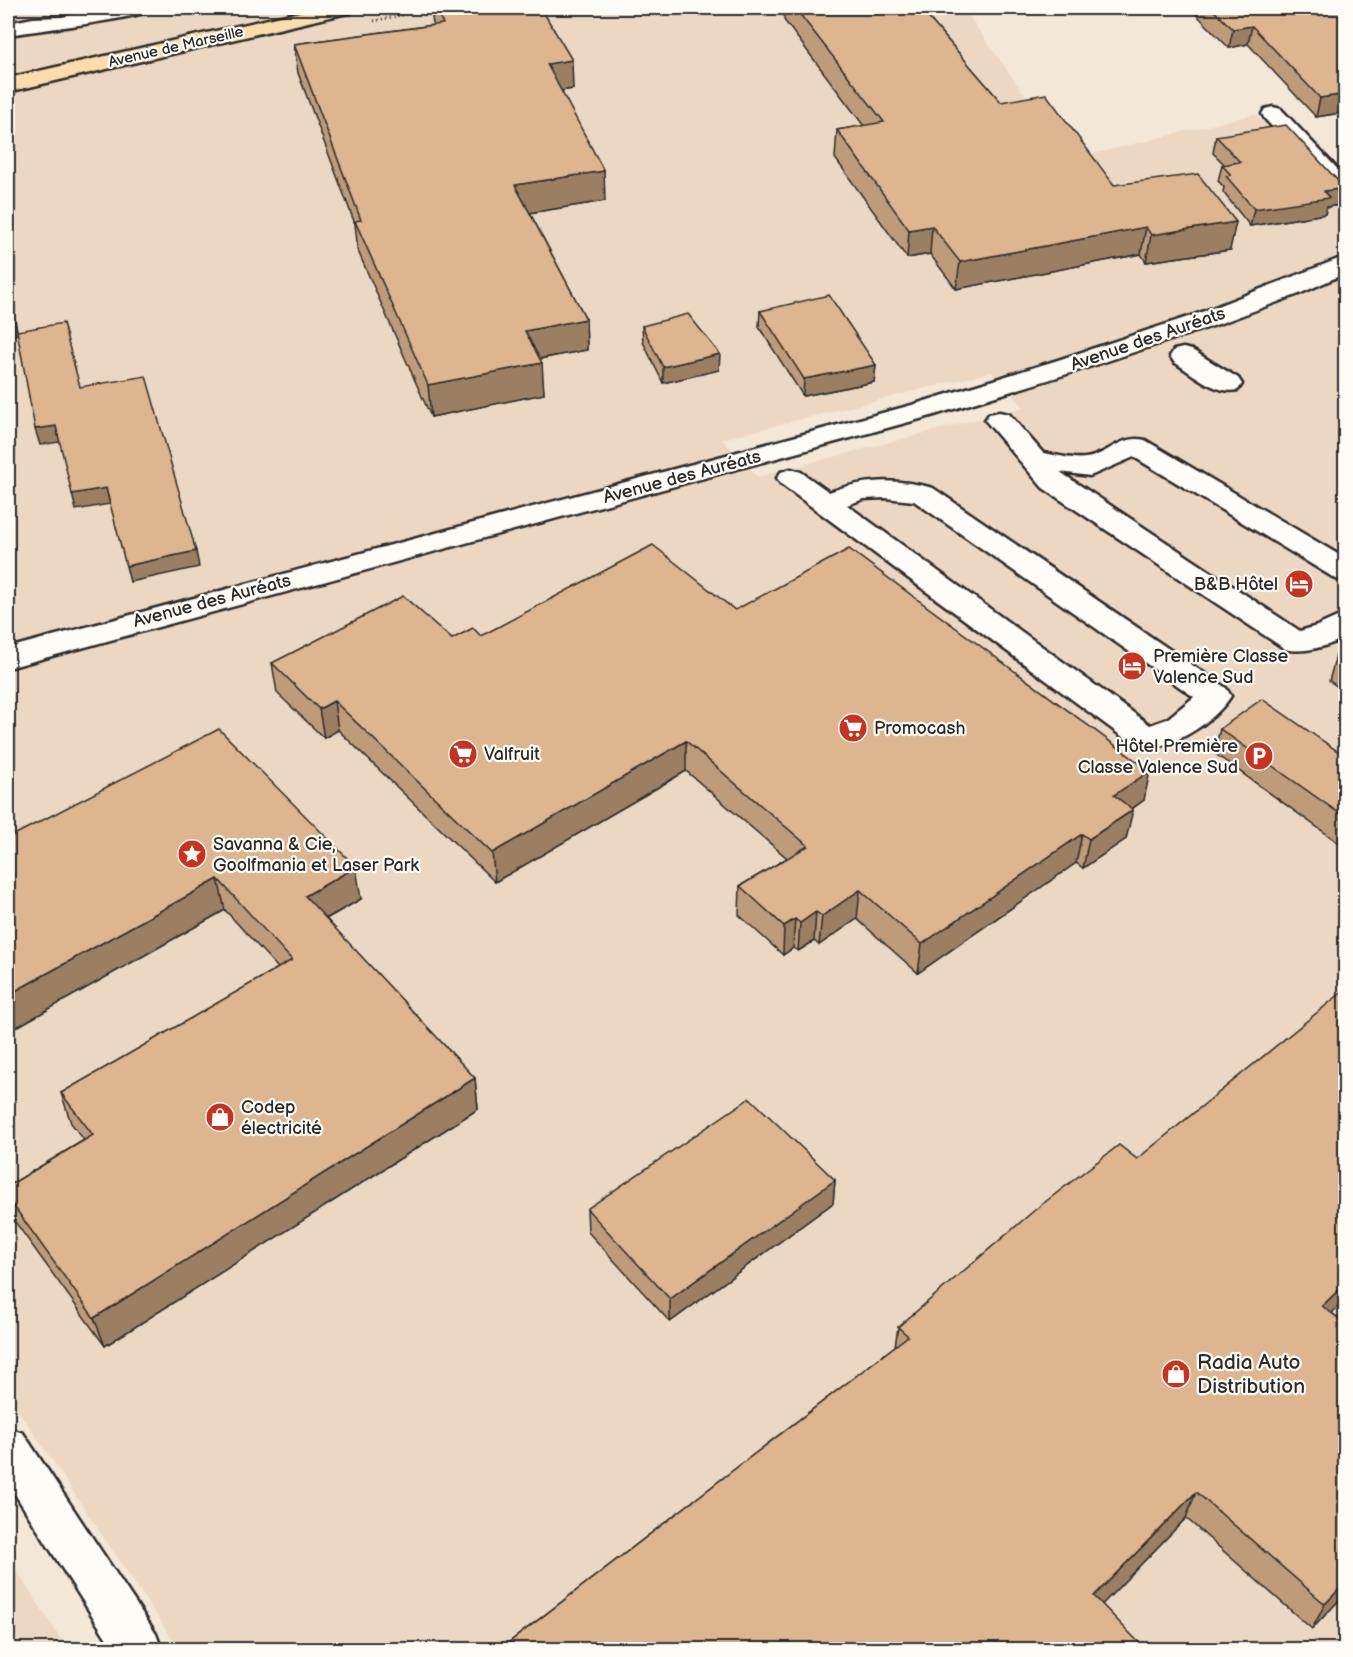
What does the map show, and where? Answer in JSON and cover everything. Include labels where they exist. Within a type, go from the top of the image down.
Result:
[{"type":"main road","name":"Avenue de Marseille","points":[[8,85],[330,9]]},
{"type":"street","points":[[8,29],[33,24],[62,23],[136,8]]},
{"type":"street","points":[[1273,114],[1346,193]]},
{"type":"street","name":"Avenue des Auréats","points":[[8,658],[165,613],[765,455],[977,395],[1233,310],[1300,285],[1346,263]]},
{"type":"street","points":[[1183,356],[1229,384]]},
{"type":"street","points":[[999,420],[1053,482],[1296,642],[1327,634],[1346,623]]},
{"type":"street","points":[[1036,461],[1090,467],[1135,446],[1346,572]]},
{"type":"street","points":[[791,478],[1146,738],[1178,727],[1215,696],[923,494],[894,488],[854,490],[827,503]]},
{"type":"street","points":[[8,1447],[140,1650]]},
{"type":"shaded area","points":[[8,8],[963,8],[1022,91],[1077,158],[1255,114],[1345,196],[1345,1649],[179,1649],[8,1395]],"holes":[[[991,372],[1024,407],[757,477],[722,439]]]},
{"type":"shaded area","points":[[8,1557],[67,1649],[8,1649]]},
{"type":"building","points":[[435,8],[541,8],[572,60],[547,64],[604,171],[515,185],[586,319],[525,331],[542,363],[428,385],[355,221],[361,220],[294,44],[443,24]]},
{"type":"building","points":[[795,8],[920,8],[1001,102],[1046,94],[1114,185],[1198,174],[1236,222],[1151,235],[1146,227],[960,262],[932,226],[909,230],[837,130],[884,122]]},
{"type":"building","points":[[1211,8],[1346,8],[1346,94],[1320,98],[1252,26],[1233,29]]},
{"type":"building","points":[[1286,125],[1340,183],[1346,185],[1346,188],[1324,191],[1329,198],[1254,209],[1226,176],[1231,175],[1222,165],[1240,162],[1216,136]]},
{"type":"building","points":[[829,295],[876,365],[804,379],[760,311]]},
{"type":"building","points":[[688,314],[720,354],[663,367],[642,326]]},
{"type":"building","points":[[63,323],[80,387],[146,376],[196,551],[126,566],[106,488],[72,494],[56,426],[35,429],[17,331]]},
{"type":"building","points":[[653,545],[735,610],[849,549],[1150,771],[1114,795],[1133,810],[1089,839],[1082,834],[922,944],[860,890],[822,916],[816,912],[800,923],[795,919],[784,926],[740,886],[808,846],[686,741],[492,853],[334,701],[319,709],[272,663],[403,596],[452,639],[473,628],[481,636]]},
{"type":"building","points":[[1346,650],[1346,662],[1336,656]]},
{"type":"building","points":[[1262,699],[1346,757],[1346,818],[1220,729]]},
{"type":"building","points":[[219,729],[356,867],[305,896],[475,1078],[94,1318],[8,1198],[8,1186],[93,1135],[61,1093],[292,960],[218,879],[8,995],[8,838]]},
{"type":"building","points":[[1346,989],[1346,1283],[1322,1306],[1346,1324],[1346,1582],[1325,1604],[1196,1492],[1094,1596],[1146,1650],[499,1650],[908,1336],[898,1327],[1036,1209],[1119,1145],[1137,1159]]},
{"type":"building","points":[[750,1098],[835,1180],[670,1299],[587,1209]]},
{"type":"place","name":"B&B Hôtel","points":[[1299,584]]},
{"type":"place","name":"Première Classe Valence Sud","points":[[1132,666]]},
{"type":"place","name":"Promocash","points":[[853,728]]},
{"type":"place","name":"Valfruit","points":[[463,754]]},
{"type":"place","name":"Hôtel Première Classe Valence Sud","points":[[1259,756]]},
{"type":"place","name":"Savanna & Cie, Goolfmania et Laser Park","points":[[192,854]]},
{"type":"place","name":"Codep électricité","points":[[220,1117]]},
{"type":"place","name":"Radia Auto Distribution","points":[[1176,1374]]}]
